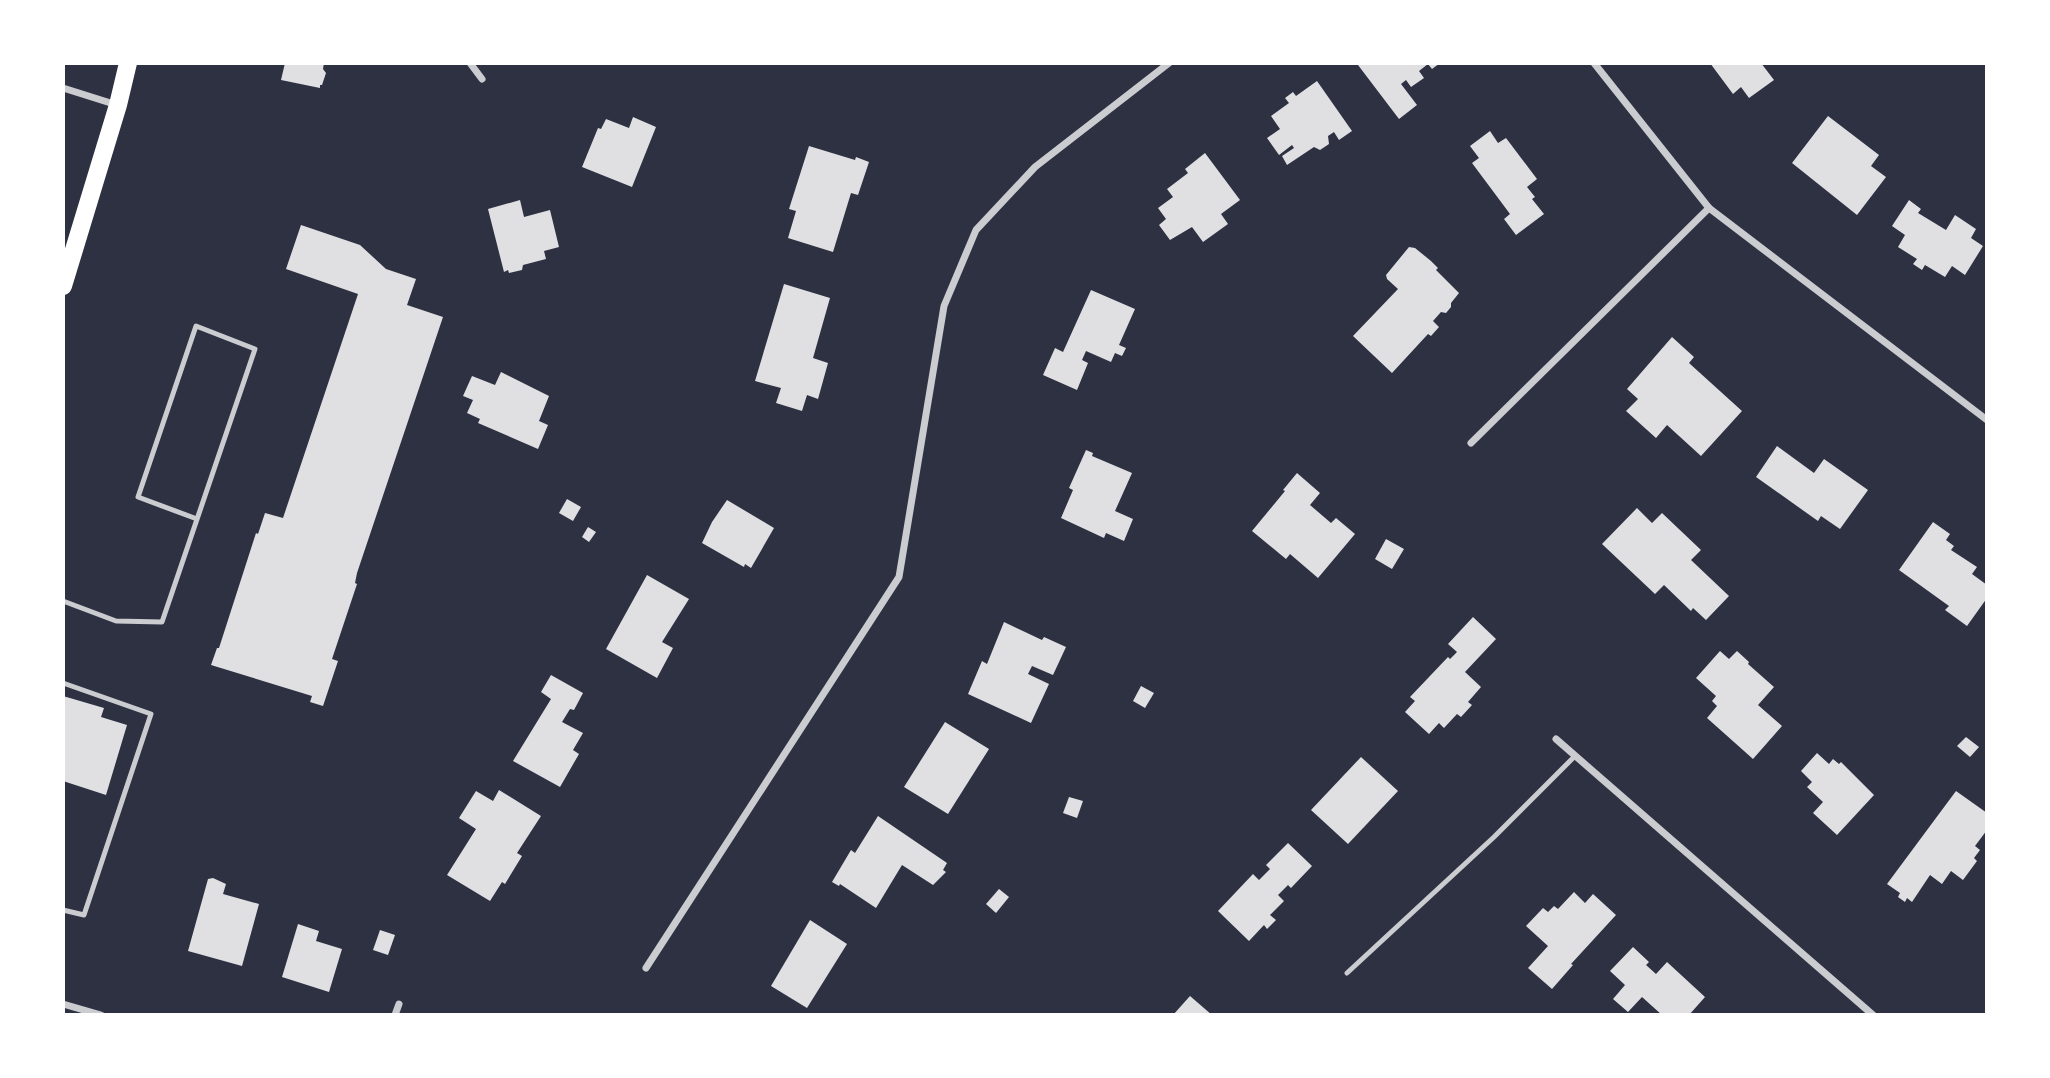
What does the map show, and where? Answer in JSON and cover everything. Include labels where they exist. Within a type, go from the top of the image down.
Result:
[{"type":"main road","points":[[63,286],[69,248],[118,105],[128,63]]},
{"type":"street","points":[[470,63],[482,79]]},
{"type":"street","points":[[646,968],[900,576],[944,306],[976,230],[1035,167],[1169,63]]},
{"type":"street","points":[[1594,63],[1709,208],[1987,420]]},
{"type":"street","points":[[63,88],[118,105]]},
{"type":"street","points":[[1471,443],[1709,208]]},
{"type":"street","points":[[1556,739],[1873,1015]]},
{"type":"street","points":[[63,1004],[101,1015]]},
{"type":"street","points":[[395,1015],[399,1004]]},
{"type":"lane","points":[[63,601],[116,621],[162,622],[255,349],[196,326],[138,497],[197,519]]},
{"type":"lane","points":[[63,683],[152,714],[84,915],[63,910]]},
{"type":"lane","points":[[1347,973],[1494,837],[1575,756]]},
{"type":"building","points":[[285,63],[324,63],[323,69],[326,73],[322,85],[320,88],[281,80]]},
{"type":"building","points":[[1440,63],[1432,69],[1428,64],[1419,71],[1424,78],[1411,87],[1406,80],[1401,84],[1417,105],[1399,119],[1358,65]]},
{"type":"building","points":[[1710,63],[1761,63],[1774,80],[1749,98],[1741,87],[1733,94]]},
{"type":"building","points":[[1317,81],[1352,131],[1339,140],[1334,132],[1328,136],[1329,144],[1320,150],[1314,147],[1287,165],[1282,156],[1294,148],[1292,145],[1279,155],[1267,138],[1280,129],[1271,116],[1289,103],[1285,98],[1293,92],[1296,96]]},
{"type":"building","points":[[1828,116],[1879,155],[1871,166],[1886,177],[1857,215],[1792,163]]},
{"type":"building","points":[[633,117],[656,127],[632,187],[582,167],[598,128],[601,129],[606,119],[629,128]]},
{"type":"building","points":[[1490,131],[1498,143],[1506,138],[1537,179],[1527,187],[1535,197],[1532,199],[1544,214],[1516,235],[1504,219],[1510,214],[1472,163],[1479,158],[1470,146]]},
{"type":"building","points":[[809,146],[869,162],[858,195],[851,193],[833,252],[788,238],[796,211],[789,209]]},
{"type":"building","points":[[1205,153],[1240,200],[1221,214],[1228,224],[1203,242],[1192,227],[1170,240],[1159,225],[1166,219],[1158,208],[1173,197],[1167,189],[1188,173],[1185,169]]},
{"type":"building","points":[[520,200],[524,217],[550,210],[559,247],[544,251],[546,259],[523,265],[522,270],[509,273],[508,270],[504,272],[488,209]]},
{"type":"building","points":[[1909,200],[1921,209],[1918,213],[1946,230],[1955,215],[1976,229],[1971,238],[1983,246],[1965,275],[1952,266],[1945,277],[1925,265],[1922,270],[1913,264],[1917,259],[1898,247],[1905,235],[1892,226]]},
{"type":"building","points":[[301,225],[360,245],[386,269],[416,279],[407,305],[443,317],[357,573],[357,584],[332,659],[338,661],[323,706],[310,702],[312,696],[211,665],[265,513],[283,518],[358,294],[286,269]]},
{"type":"building","points":[[1409,247],[1415,248],[1431,261],[1438,268],[1436,270],[1459,293],[1446,313],[1441,312],[1433,321],[1439,327],[1431,336],[1428,334],[1392,373],[1353,336],[1398,289],[1386,275]]},
{"type":"building","points":[[784,284],[830,298],[813,358],[828,363],[818,399],[807,395],[802,411],[776,403],[781,388],[755,381]]},
{"type":"building","points":[[1091,290],[1135,309],[1119,345],[1126,348],[1122,356],[1115,353],[1111,362],[1086,351],[1082,360],[1088,363],[1077,390],[1043,375],[1055,348],[1063,352]]},
{"type":"building","points":[[1672,337],[1694,357],[1689,363],[1742,411],[1701,456],[1667,425],[1656,438],[1626,411],[1638,399],[1627,389]]},
{"type":"building","points":[[501,372],[549,396],[539,421],[548,425],[538,449],[478,423],[480,419],[467,413],[473,400],[463,396],[472,376],[495,385]]},
{"type":"building","points":[[1777,446],[1814,473],[1824,459],[1868,490],[1840,529],[1821,516],[1818,521],[1756,477]]},
{"type":"building","points":[[1086,450],[1093,453],[1092,456],[1132,473],[1115,511],[1133,519],[1124,541],[1106,533],[1104,538],[1061,518],[1073,490],[1069,488]]},
{"type":"building","points":[[1297,473],[1320,493],[1310,505],[1331,523],[1336,518],[1355,534],[1318,578],[1290,554],[1286,559],[1252,531]]},
{"type":"building","points":[[567,499],[581,507],[573,521],[559,513]]},
{"type":"building","points":[[727,500],[774,528],[751,568],[745,564],[744,567],[702,543]]},
{"type":"building","points":[[1637,508],[1652,523],[1662,513],[1701,550],[1691,560],[1729,596],[1706,620],[1693,608],[1691,611],[1664,585],[1655,594],[1602,544]]},
{"type":"building","points":[[1933,522],[1950,534],[1946,540],[1954,546],[1951,550],[1977,567],[1972,574],[1987,585],[1987,598],[1967,626],[1945,610],[1949,606],[1899,570]]},
{"type":"building","points":[[588,527],[596,532],[589,542],[582,537]]},
{"type":"building","points":[[1386,539],[1404,549],[1392,569],[1375,559]]},
{"type":"building","points":[[647,575],[689,599],[662,642],[673,648],[657,678],[606,649]]},
{"type":"building","points":[[1473,617],[1496,639],[1465,672],[1481,687],[1468,702],[1472,705],[1461,717],[1457,714],[1444,728],[1439,723],[1429,734],[1405,712],[1415,701],[1410,697],[1448,657],[1450,659],[1457,652],[1448,644]]},
{"type":"building","points":[[1004,622],[1042,640],[1044,637],[1066,647],[1053,675],[1032,666],[1028,674],[1049,684],[1031,723],[968,694],[982,661],[987,664]]},
{"type":"building","points":[[1720,651],[1729,659],[1737,651],[1774,687],[1758,705],[1782,726],[1753,759],[1707,718],[1717,706],[1712,701],[1716,696],[1696,678]]},
{"type":"building","points":[[551,675],[583,693],[574,710],[570,709],[562,722],[583,733],[573,750],[579,754],[560,787],[513,761],[551,699],[541,692]]},
{"type":"building","points":[[1141,686],[1154,693],[1145,708],[1133,701]]},
{"type":"building","points":[[63,696],[104,708],[101,717],[127,725],[106,795],[63,781]]},
{"type":"building","points":[[945,722],[989,749],[948,814],[904,787]]},
{"type":"building","points":[[1966,737],[1979,747],[1970,757],[1957,746]]},
{"type":"building","points":[[1817,753],[1829,764],[1833,759],[1839,764],[1841,762],[1874,795],[1837,835],[1813,813],[1823,802],[1807,787],[1812,782],[1801,771]]},
{"type":"building","points":[[1361,757],[1398,791],[1348,844],[1311,810]]},
{"type":"building","points":[[499,790],[541,816],[517,853],[522,856],[505,884],[502,882],[490,901],[447,875],[476,829],[459,818],[476,791],[493,801]]},
{"type":"building","points":[[1956,791],[1987,813],[1987,830],[1975,846],[1980,850],[1974,858],[1977,861],[1963,880],[1951,871],[1942,884],[1930,875],[1912,902],[1907,898],[1905,902],[1898,897],[1900,893],[1887,884]]},
{"type":"building","points":[[1069,797],[1083,801],[1077,818],[1063,813]]},
{"type":"building","points":[[878,816],[947,863],[943,870],[946,872],[933,885],[902,865],[876,908],[840,884],[839,886],[832,882],[851,850],[855,853]]},
{"type":"building","points":[[1288,843],[1312,866],[1291,888],[1288,885],[1278,895],[1284,901],[1270,915],[1276,920],[1267,929],[1264,925],[1249,941],[1218,911],[1253,874],[1259,880],[1270,869],[1266,865]]},
{"type":"building","points":[[213,878],[226,884],[223,894],[259,904],[242,966],[188,951],[208,879]]},
{"type":"building","points":[[999,889],[1009,897],[996,913],[986,904]]},
{"type":"building","points":[[1574,892],[1585,903],[1593,894],[1616,915],[1552,989],[1528,968],[1548,946],[1526,926],[1543,908],[1548,912],[1554,906],[1558,909]]},
{"type":"building","points":[[810,920],[847,944],[807,1008],[771,986]]},
{"type":"building","points":[[298,924],[319,931],[316,941],[342,949],[329,992],[282,977]]},
{"type":"building","points":[[380,930],[395,935],[388,955],[373,950]]},
{"type":"building","points":[[1633,947],[1649,962],[1646,965],[1656,974],[1667,962],[1705,997],[1689,1015],[1662,1015],[1642,997],[1628,1012],[1613,999],[1625,985],[1610,971]]},
{"type":"building","points":[[1190,996],[1212,1015],[1173,1015]]}]
